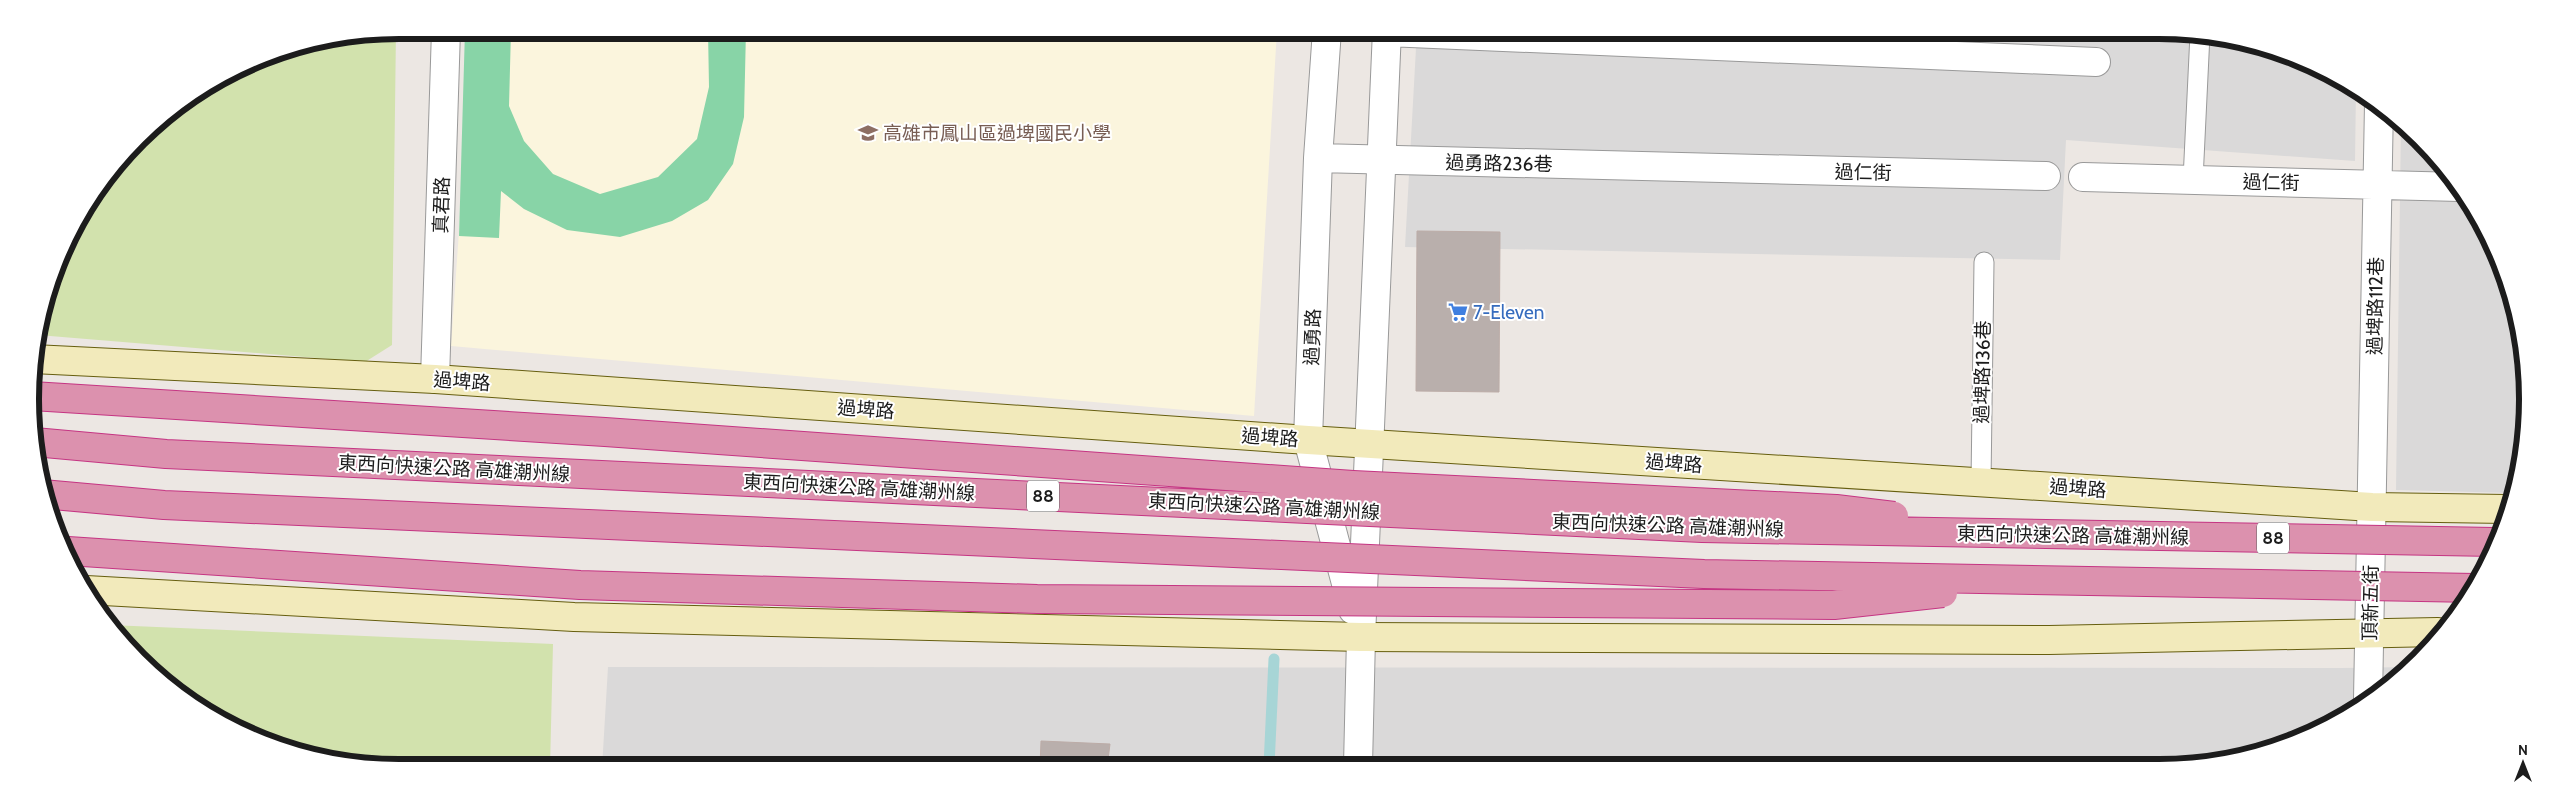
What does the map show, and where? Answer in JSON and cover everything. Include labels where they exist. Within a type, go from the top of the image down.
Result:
[{"type":"highway","points":[[39,396],[606,432],[1353,484],[1836,509],[2052,534]]},
{"type":"highway","name":"東西向快速公路 高雄潮州線","points":[[42,443],[166,454],[1692,527],[2490,542]]},
{"type":"highway","points":[[52,495],[174,505],[1694,574],[2466,588]]},
{"type":"highway","points":[[72,550],[580,585],[1037,599],[1834,605],[2051,580]]},
{"type":"main road","name":"過埤路","points":[[41,359],[435,379],[1308,440],[2372,507],[2502,509]]},
{"type":"main road","points":[[94,590],[574,617],[1361,637],[2049,640],[2370,635],[2434,632]]},
{"type":"street","name":"真君路","points":[[435,379],[446,39]]},
{"type":"street","name":"過勇路","points":[[1326,39],[1318,158],[1308,440],[1361,637]]},
{"type":"street","name":"過勇路","points":[[1358,759],[1368,443],[1387,39]]},
{"type":"street","points":[[1747,39],[2096,62]]},
{"type":"street","name":"過埤路112巷","points":[[2372,507],[2379,114]]},
{"type":"street","name":"過勇路236巷","points":[[1318,158],[1680,167]]},
{"type":"street","name":"過仁街","points":[[1680,167],[2046,176]]},
{"type":"street","name":"過仁街","points":[[2083,177],[2450,187]]},
{"type":"street","name":"頂新五街","points":[[2368,692],[2372,507]]},
{"type":"lane","points":[[2194,180],[2200,41]]},
{"type":"lane","name":"過埤路136巷","points":[[1981,482],[1984,262]]},
{"type":"shaded area","name":"高雄市鳳山區過埤國民小學","points":[[472,39],[1276,39],[1254,416],[451,346]]},
{"type":"shaded area","points":[[1417,39],[2183,40],[2229,46],[2275,58],[2318,76],[2356,97],[2355,161],[2066,140],[2060,260],[1405,247]]},
{"type":"shaded area","points":[[2401,132],[2430,161],[2459,199],[2492,261],[2507,306],[2512,329],[2516,352],[2519,399],[2516,446],[2507,493],[2396,490]]},
{"type":"shaded area","points":[[608,667],[2400,667],[2359,699],[2297,732],[2252,747],[2206,756],[2183,758],[603,759]]},
{"type":"green space","points":[[396,39],[392,345],[365,362],[45,336],[58,283],[66,261],[87,219],[99,199],[128,161],[161,128],[199,99],[261,66],[306,51],[329,46],[352,42]]},
{"type":"green space","points":[[465,39],[511,39],[509,106],[524,141],[553,174],[600,194],[658,177],[697,139],[709,87],[708,39],[746,39],[744,117],[733,164],[708,200],[672,221],[620,237],[567,230],[524,209],[501,191],[499,238],[459,236]]},
{"type":"green space","points":[[119,625],[553,644],[550,759],[375,758],[352,756],[306,747],[261,732],[240,722],[199,699],[161,670]]},
{"type":"building","name":"7-Eleven","points":[[1417,231],[1500,232],[1499,392],[1416,391]]},
{"type":"building","points":[[1041,741],[1110,744],[1108,759],[1040,759]]},
{"type":"waterway","points":[[1269,759],[1274,659]]},
{"type":"place","name":"高雄市鳳山區過埤國民小學","points":[[868,133]]},
{"type":"place","name":"7-Eleven","points":[[1458,312]]}]
